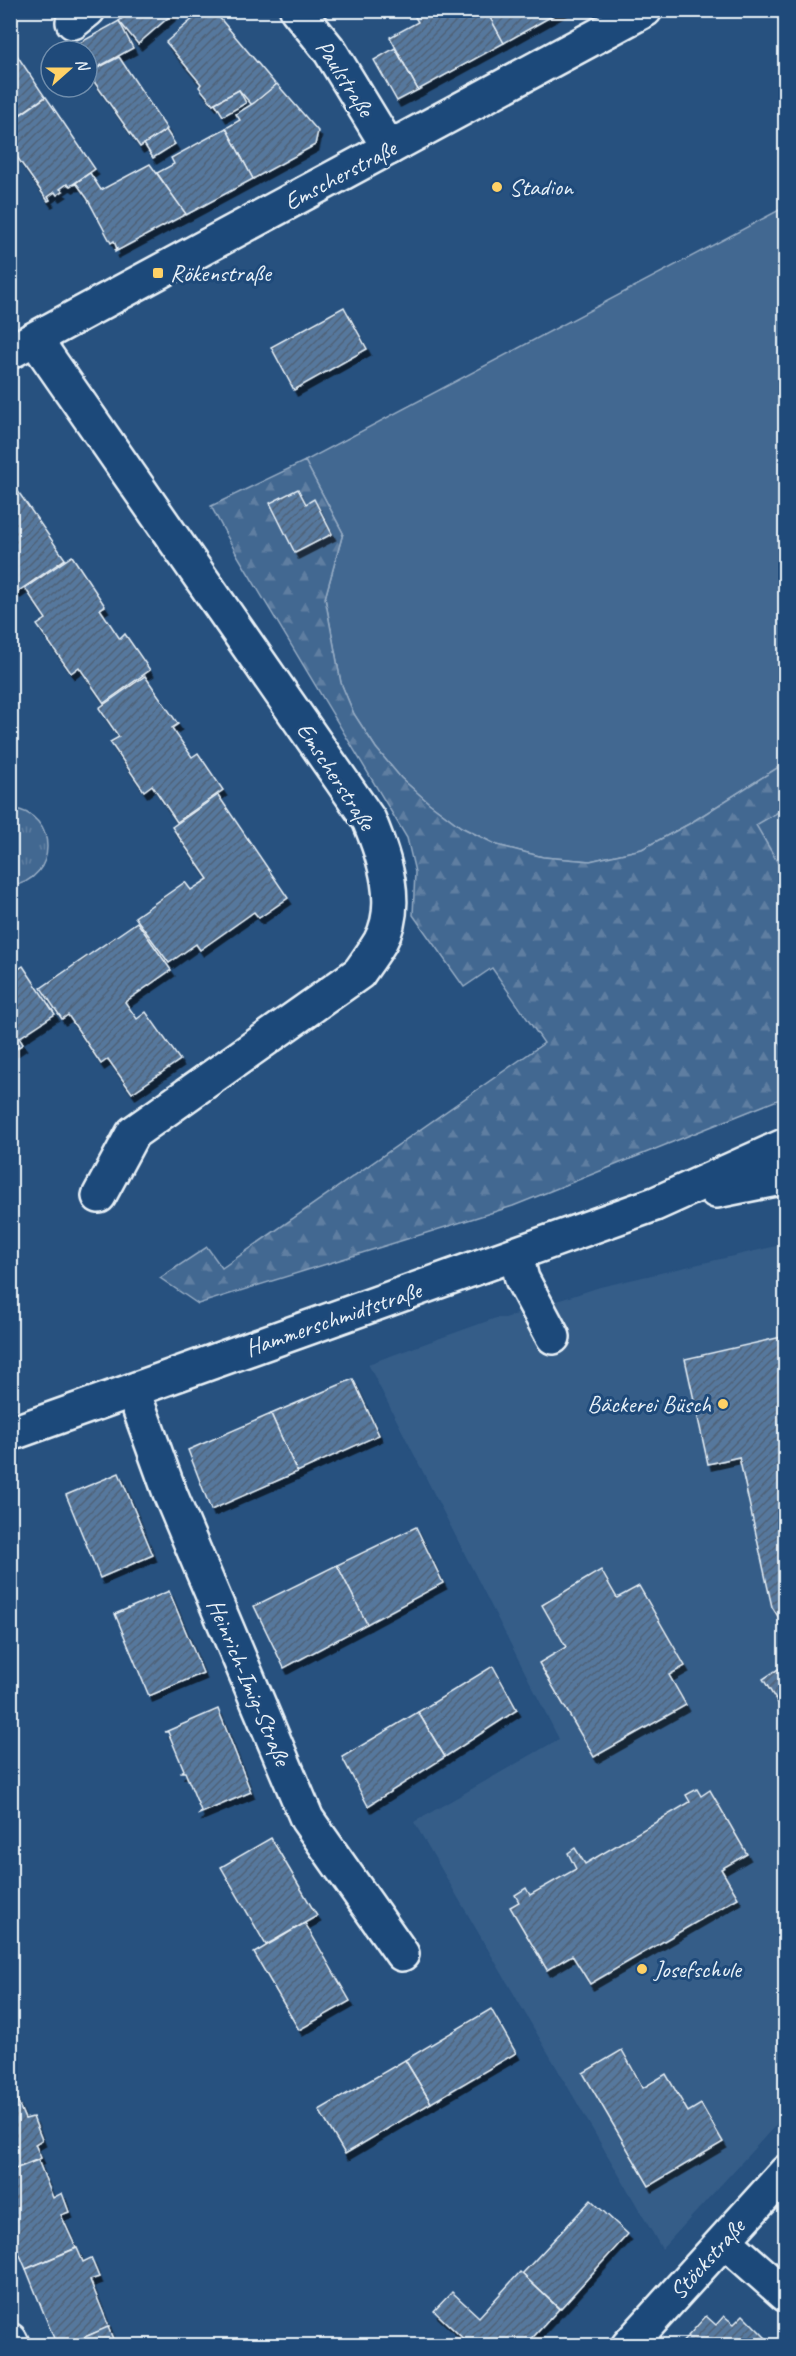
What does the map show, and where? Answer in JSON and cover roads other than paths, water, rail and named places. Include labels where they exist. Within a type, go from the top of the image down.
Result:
[{"type":"street","name":"Paulstraße","points":[[297,10],[330,51],[389,148]]},
{"type":"street","name":"Emscherstraße","points":[[99,1196],[133,1132],[359,973],[381,940],[389,911],[389,882],[382,850],[369,820],[23,345],[645,10]]},
{"type":"street","name":"Hammerschmidtstraße","points":[[10,1434],[655,1204],[786,1145]]},
{"type":"street","name":"Hammerschmidtstraße","points":[[655,1204],[786,1177]]},
{"type":"street","points":[[516,1255],[522,1279],[553,1337]]},
{"type":"street","name":"Heinrich-Imig-Straße","points":[[133,1391],[171,1496],[307,1820],[402,1954]]},
{"type":"street","name":"Stöckstraße","points":[[628,2346],[786,2172]]},
{"type":"street","points":[[725,2241],[786,2295]]},
{"type":"street","points":[[10,2340],[13,2346]]},
{"type":"place","name":"Stadion","points":[[497,187]]},
{"type":"place","name":"Rökenstraße","points":[[158,273]]},
{"type":"place","name":"Bäckerei Büsch","points":[[723,1404]]},
{"type":"place","name":"Josefschule","points":[[642,1969]]}]
